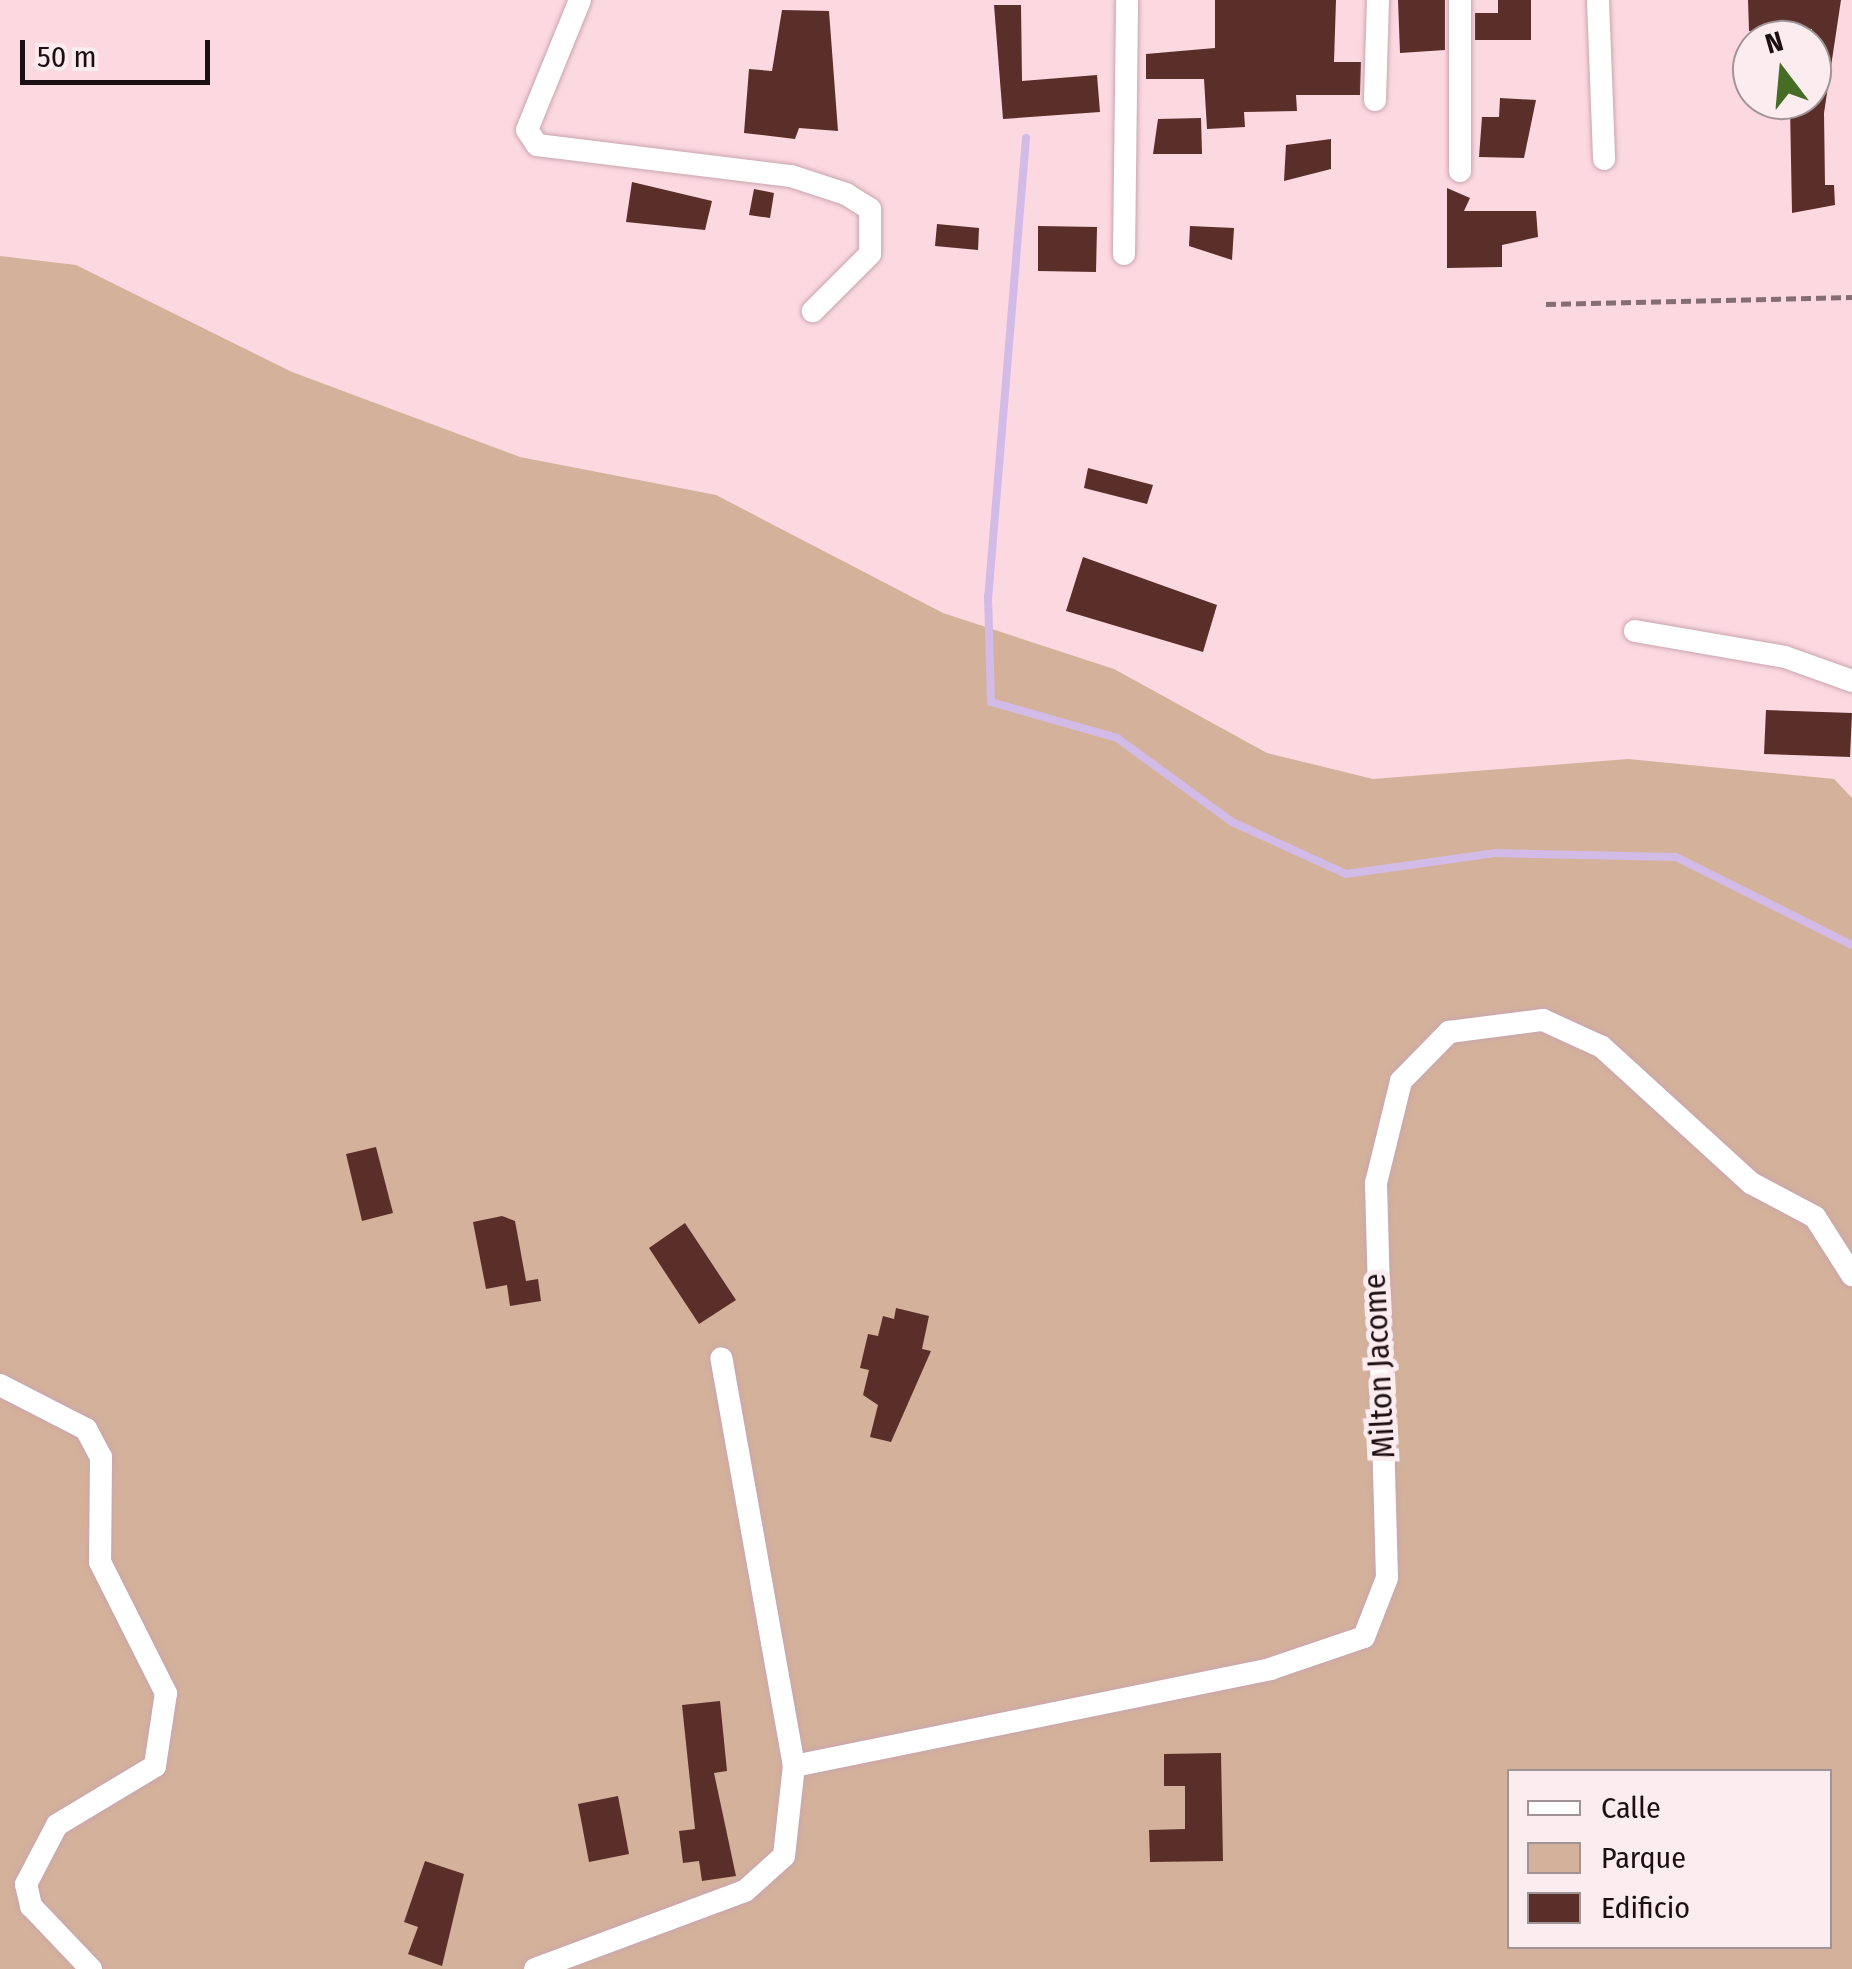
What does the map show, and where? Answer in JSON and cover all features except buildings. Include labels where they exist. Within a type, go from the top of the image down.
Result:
[{"type":"street","points":[[580,0],[528,130],[538,145],[791,176],[846,194],[870,209],[870,254],[813,311]]},
{"type":"street","points":[[1124,254],[1128,0]]},
{"type":"street","points":[[1375,100],[1378,0]]},
{"type":"street","points":[[1460,0],[1460,170]]},
{"type":"street","points":[[1598,0],[1604,159]]},
{"type":"street","points":[[1635,631],[1785,656],[1852,681]]},
{"type":"street","name":"Milton Jacome","points":[[794,1766],[1270,1669],[1364,1637],[1387,1578],[1376,1183],[1401,1081],[1449,1032],[1543,1020],[1602,1047],[1751,1184],[1816,1217],[1852,1275]]},
{"type":"street","points":[[535,1969],[766,1877],[784,1856],[794,1766],[722,1358]]},
{"type":"street","points":[[0,1385],[86,1429],[101,1457],[100,1562],[166,1693],[155,1766],[58,1826],[26,1884],[31,1906],[90,1969]]},
{"type":"path","points":[[1546,304],[1852,297]]},
{"type":"green space","points":[[0,256],[76,265],[292,372],[520,457],[716,495],[943,613],[1114,669],[1267,753],[1373,779],[1628,759],[1834,779],[1852,798],[1852,1969],[0,1969]]},
{"type":"waterway","points":[[1026,138],[988,596],[991,702],[1117,738],[1232,822],[1346,874],[1495,853],[1676,857],[1852,945]]}]
